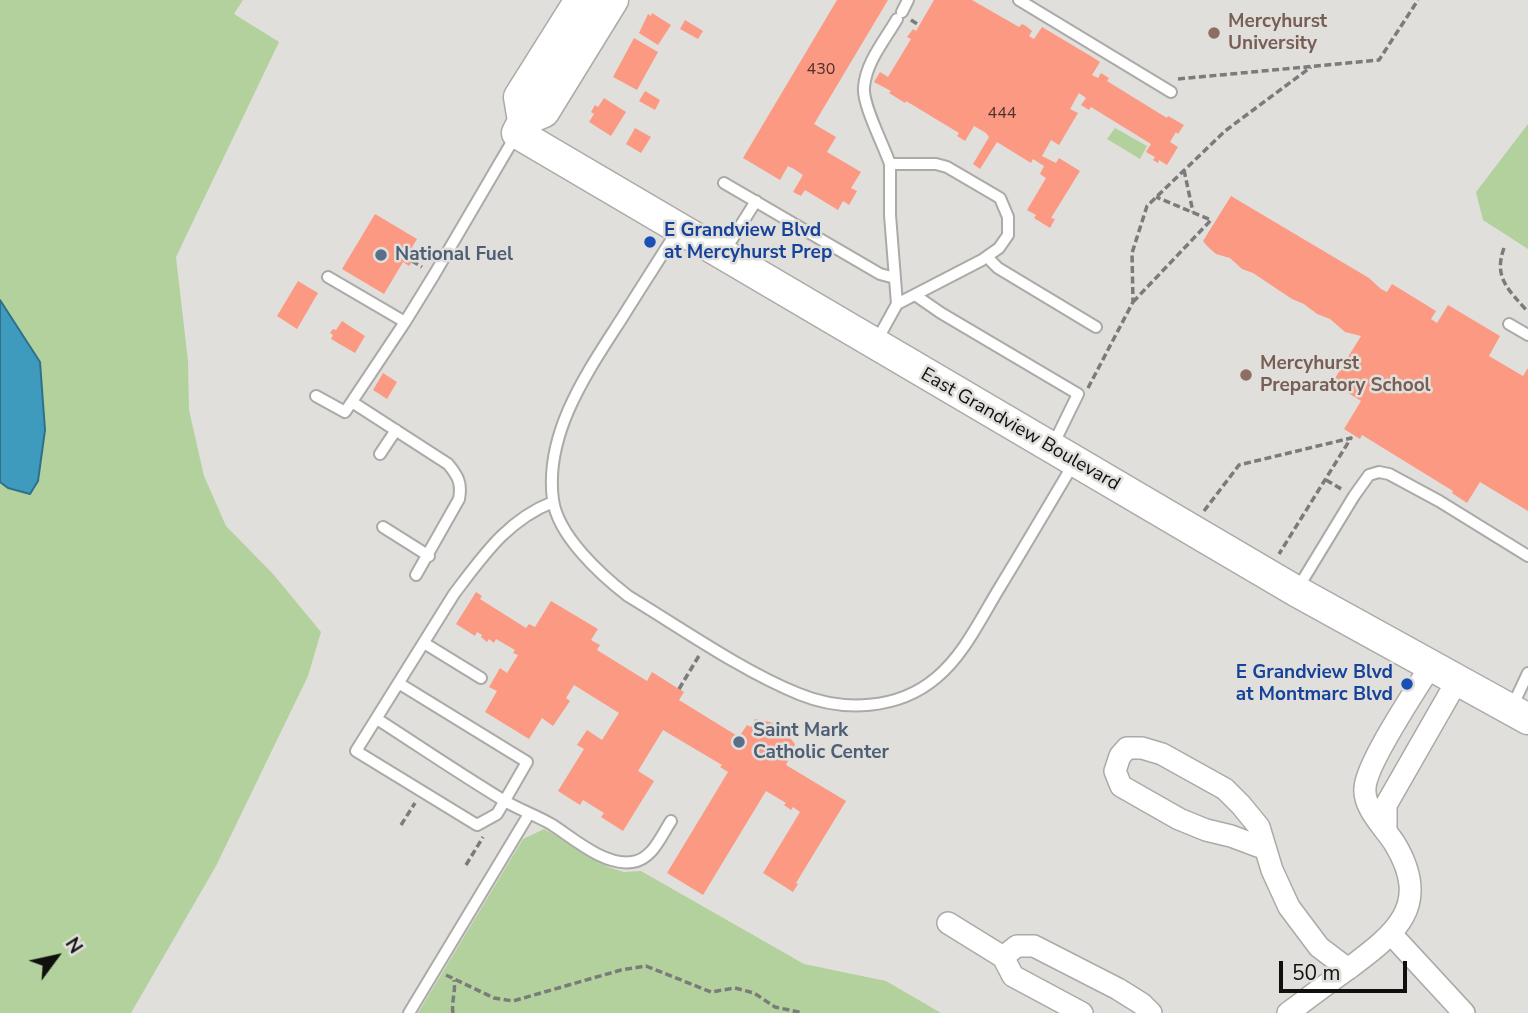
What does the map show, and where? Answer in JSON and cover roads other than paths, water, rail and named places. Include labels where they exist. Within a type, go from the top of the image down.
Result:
[{"type":"street","points":[[520,127],[519,97],[580,0]]},
{"type":"street","points":[[520,127],[544,112],[613,0]]},
{"type":"street","name":"East Grandview Boulevard","points":[[520,127],[722,256],[1296,591],[1430,667],[1520,714]]},
{"type":"street","points":[[1288,1013],[1392,935],[1405,916],[1411,887],[1409,875],[1401,854],[1366,798],[1365,789],[1368,776],[1430,667]]},
{"type":"street","points":[[1386,829],[1386,805],[1457,681]]},
{"type":"street","points":[[1264,848],[1206,830],[1121,786],[1115,771],[1127,748],[1142,748],[1163,754],[1225,789],[1259,827],[1264,848],[1289,907],[1304,929],[1320,947],[1348,969]]},
{"type":"street","points":[[948,923],[1003,957],[1013,976],[1082,1013]]},
{"type":"street","points":[[1392,935],[1464,1013]]},
{"type":"street","points":[[1003,957],[1017,946],[1034,946],[1118,989],[1151,1013]]},
{"type":"lane","points":[[874,345],[897,304],[890,215],[890,164],[866,103],[863,88],[870,64],[908,0]]},
{"type":"lane","points":[[1019,0],[1171,92]]},
{"type":"lane","points":[[316,396],[345,412],[405,322],[520,127]]},
{"type":"lane","points":[[890,164],[936,164],[947,167],[1000,198],[1009,217],[1008,235],[999,248],[987,257],[897,304]]},
{"type":"lane","points":[[724,183],[880,274],[895,278]]},
{"type":"lane","points":[[722,256],[756,201]]},
{"type":"lane","points":[[678,229],[589,370],[570,405],[555,459],[553,502],[581,552],[607,580],[628,596],[769,681],[826,703],[849,706],[895,700],[919,690],[937,678],[965,643],[1063,454],[1078,394],[915,295]]},
{"type":"lane","points":[[987,257],[998,268],[1096,327]]},
{"type":"lane","points":[[345,286],[352,275]]},
{"type":"lane","points":[[328,277],[405,322]]},
{"type":"lane","points":[[1509,324],[1528,335]]},
{"type":"lane","points":[[352,402],[448,464],[458,476],[461,487],[459,499],[416,575]]},
{"type":"lane","points":[[380,454],[396,430]]},
{"type":"lane","points":[[1296,591],[1354,496],[1369,475],[1379,472],[1389,474],[1439,501],[1528,556]]},
{"type":"lane","points":[[400,684],[527,762],[497,814],[477,825],[356,751],[454,594],[493,544],[533,510],[553,502]]},
{"type":"lane","points":[[383,527],[429,556]]},
{"type":"lane","points":[[424,643],[481,678]]},
{"type":"lane","points":[[1520,714],[1528,673]]},
{"type":"lane","points":[[377,719],[505,801],[602,855],[618,861],[632,862],[643,859],[671,821]]},
{"type":"lane","points":[[409,1013],[528,814]]},
{"type":"water","points":[[0,300],[40,362],[45,430],[38,481],[30,494],[8,488],[0,482]]},
{"type":"place","name":"Mercyhurst University","points":[[1214,33]]},
{"type":"place","name":"E Grandview Blvd at Mercyhurst Prep","points":[[650,242]]},
{"type":"place","name":"National Fuel","points":[[381,255]]},
{"type":"place","name":"Mercyhurst Preparatory School","points":[[1246,375]]},
{"type":"place","name":"E Grandview Blvd at Montmarc Blvd","points":[[1407,684]]},
{"type":"place","name":"Saint Mark Catholic Center","points":[[739,742]]}]
